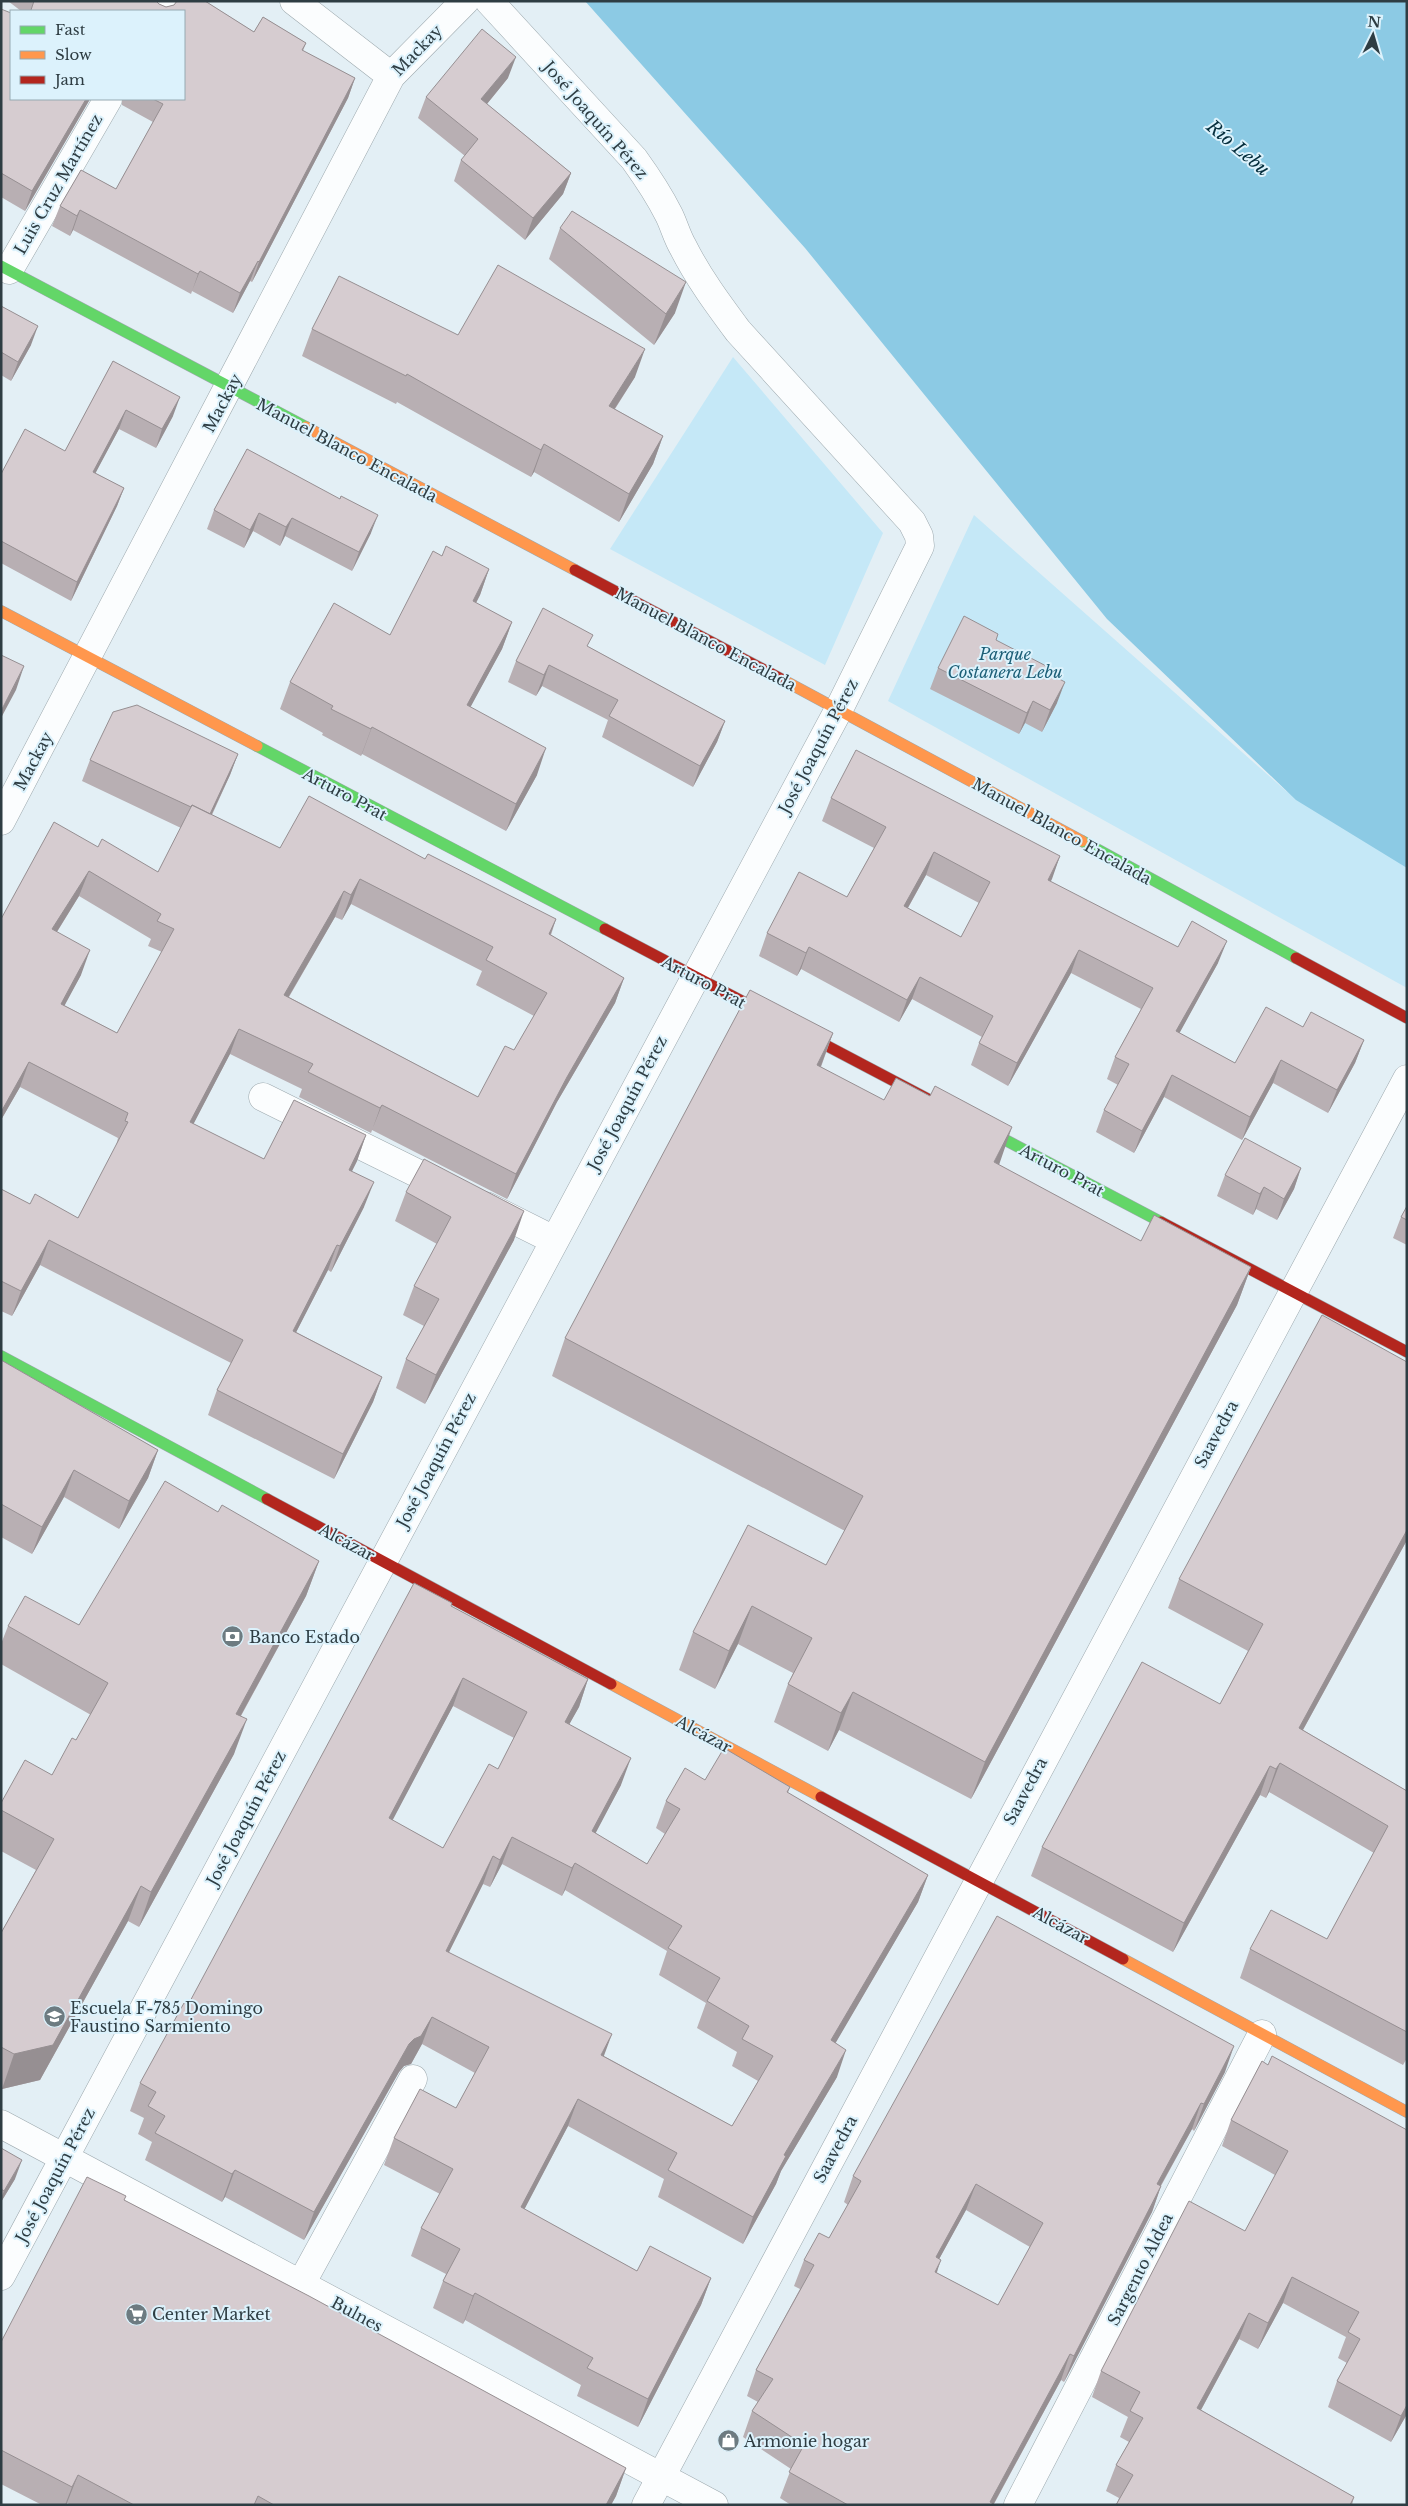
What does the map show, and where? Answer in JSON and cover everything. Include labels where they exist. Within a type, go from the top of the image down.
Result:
[{"type":"main road","name":"Manuel Blanco Encalada","points":[[5,268],[839,709],[1407,1018]]},
{"type":"main road","name":"Arturo Prat","points":[[1,611],[940,1106]]},
{"type":"main road","name":"Arturo Prat","points":[[966,1120],[1407,1352]]},
{"type":"main road","name":"Alcázar","points":[[1,1356],[1407,2112]]},
{"type":"street","points":[[294,1],[391,76]]},
{"type":"street","name":"Mackay","points":[[1,822],[230,388],[391,76],[465,1]]},
{"type":"street","name":"José Joaquín Pérez","points":[[1,2276],[839,709],[917,555],[919,536],[912,522],[738,331],[704,285],[682,245],[669,215],[634,159],[489,1]]},
{"type":"street","name":"Luis Cruz Martínez","points":[[5,268],[107,100]]},
{"type":"street","name":"Saavedra","points":[[646,2505],[977,1880],[1407,1079]]},
{"type":"street","points":[[263,1097],[554,1240]]},
{"type":"street","name":"Sargento Aldea","points":[[1018,2505],[1262,2034]]},
{"type":"street","points":[[301,2284],[413,2079]]},
{"type":"street","name":"Bulnes","points":[[1,2124],[714,2505]]},
{"type":"green space","points":[[733,357],[883,533],[825,665],[610,549]]},
{"type":"green space","name":"Parque Costanera Lebu","points":[[974,515],[1286,791],[1407,866],[1407,988],[888,701]]},
{"type":"water","name":"Río Lebu","points":[[585,1],[1407,1],[1407,868],[1296,800],[1107,619],[805,248]]},
{"type":"building","points":[[34,1],[156,1],[166,7],[174,5],[177,1],[205,1],[254,32],[263,17],[306,43],[302,50],[355,78],[259,262],[240,293],[200,271],[198,274],[80,210],[77,216],[60,206],[81,170],[116,189],[163,104],[155,100],[185,100],[185,10],[31,10]]},
{"type":"building","points":[[1,9],[10,13],[10,100],[85,100],[32,191],[1,173]]},
{"type":"building","points":[[482,29],[516,57],[481,99],[571,173],[533,218],[461,160],[478,139],[426,97]]},
{"type":"building","points":[[572,211],[686,282],[666,314],[560,228]]},
{"type":"building","points":[[498,265],[645,349],[609,406],[663,436],[629,494],[544,444],[541,450],[407,374],[406,376],[312,329],[339,276],[458,335]]},
{"type":"building","points":[[1,306],[38,326],[18,362],[1,352]]},
{"type":"building","points":[[113,361],[180,397],[162,429],[126,410],[93,472],[124,488],[77,582],[1,541],[1,474],[25,429],[65,451]]},
{"type":"building","points":[[247,449],[340,499],[341,496],[378,515],[359,552],[292,518],[286,527],[259,513],[250,530],[214,510]]},
{"type":"building","points":[[446,546],[489,569],[473,601],[512,622],[467,705],[546,748],[516,804],[372,727],[371,729],[331,709],[333,706],[290,682],[334,603],[390,635],[433,551],[442,556]]},
{"type":"building","points":[[543,608],[593,635],[587,646],[725,721],[700,766],[609,716],[618,700],[549,665],[544,675],[516,661]]},
{"type":"building","points":[[964,616],[998,634],[996,640],[1050,668],[1048,673],[1065,682],[1050,710],[1033,701],[1027,713],[938,668]]},
{"type":"building","points":[[1,655],[24,666],[1,711]]},
{"type":"building","points":[[137,705],[238,754],[210,814],[90,760],[113,712]]},
{"type":"building","points":[[856,750],[1060,856],[1048,880],[1178,947],[1192,921],[1227,941],[1176,1031],[1235,1063],[1266,1007],[1303,1027],[1311,1012],[1364,1040],[1337,1090],[1281,1060],[1250,1117],[1172,1075],[1142,1131],[1104,1110],[1129,1064],[1115,1057],[1153,988],[1079,950],[1017,1063],[979,1043],[993,1016],[920,977],[907,1000],[809,947],[806,953],[767,933],[799,872],[847,897],[886,827],[831,798]],"holes":[[[934,852],[990,882],[961,937],[904,906]]]},
{"type":"building","points":[[309,796],[425,859],[428,854],[556,919],[549,934],[624,978],[567,1077],[516,1174],[382,1105],[380,1108],[308,1072],[313,1064],[239,1029],[190,1122],[264,1159],[294,1100],[366,1135],[349,1170],[374,1182],[340,1246],[337,1245],[293,1331],[382,1377],[343,1454],[217,1390],[243,1340],[49,1240],[21,1291],[1,1281],[1,1189],[30,1204],[35,1194],[78,1218],[128,1122],[125,1121],[128,1113],[29,1062],[1,1112],[1,919],[54,822],[98,847],[102,839],[158,872],[192,805],[280,848]],"holes":[[[89,871],[161,914],[157,921],[174,929],[117,1033],[61,1004],[90,950],[52,929]],[[360,879],[493,947],[486,960],[547,993],[514,1050],[505,1046],[478,1097],[284,995],[344,891],[351,895]]]},
{"type":"building","points":[[750,990],[833,1033],[817,1065],[884,1100],[896,1078],[930,1096],[935,1086],[1012,1127],[994,1162],[1141,1241],[1154,1215],[1251,1267],[985,1762],[853,1692],[841,1713],[788,1684],[812,1638],[752,1606],[729,1651],[693,1632],[748,1525],[826,1565],[863,1496],[565,1338]]},
{"type":"building","points":[[1245,1138],[1301,1168],[1284,1199],[1264,1187],[1260,1194],[1225,1175]]},
{"type":"building","points":[[424,1159],[524,1211],[436,1375],[406,1359],[439,1299],[414,1286],[451,1217],[406,1192]]},
{"type":"building","points":[[1407,1206],[1407,1220],[1401,1217]]},
{"type":"building","points":[[1322,1315],[1407,1362],[1407,1530],[1299,1728],[1407,1791],[1407,2032],[1250,1949],[1271,1910],[1327,1939],[1388,1826],[1280,1763],[1276,1769],[1270,1766],[1184,1923],[1042,1847],[1142,1662],[1220,1704],[1263,1624],[1179,1579]]},
{"type":"building","points":[[1,1360],[158,1450],[129,1501],[74,1470],[42,1527],[1,1504]]},
{"type":"building","points":[[165,1481],[218,1512],[222,1505],[319,1561],[236,1714],[247,1719],[151,1892],[141,1886],[53,2045],[14,2054],[1,2047],[1,1933],[54,1839],[1,1810],[1,1803],[25,1760],[52,1775],[72,1738],[76,1740],[108,1683],[8,1626],[25,1596],[79,1625]]},
{"type":"building","points":[[414,1583],[452,1603],[451,1606],[588,1679],[565,1722],[631,1758],[592,1831],[647,1864],[680,1809],[666,1801],[685,1768],[705,1780],[724,1748],[790,1787],[787,1792],[928,1875],[831,2040],[846,2050],[784,2155],[786,2156],[753,2217],[668,2170],[677,2153],[578,2099],[521,2207],[637,2271],[650,2246],[711,2278],[648,2399],[587,2368],[593,2358],[475,2293],[473,2296],[443,2281],[460,2249],[421,2228],[453,2169],[394,2138],[420,2089],[456,2108],[489,2047],[432,2017],[421,2036],[409,2044],[314,2212],[235,2170],[232,2174],[155,2133],[165,2116],[148,2106],[156,2092],[140,2083],[184,2003],[188,2005]],"holes":[[[463,1678],[527,1712],[498,1769],[489,1764],[443,1848],[389,1818]],[[512,1837],[572,1868],[575,1863],[682,1926],[668,1948],[720,1978],[707,2001],[749,2026],[742,2039],[773,2056],[732,2126],[601,2055],[612,2034],[446,1951],[493,1856],[500,1860]]]},
{"type":"building","points":[[997,1916],[1234,2046],[1204,2104],[1201,2103],[1157,2184],[1161,2186],[1074,2356],[1070,2354],[990,2502],[995,2505],[848,2505],[789,2472],[804,2445],[752,2411],[773,2379],[756,2370],[814,2265],[804,2260],[819,2233],[829,2238],[861,2181],[853,2176]],"holes":[[[976,2184],[1043,2223],[998,2305],[935,2272],[941,2260],[936,2257]]]},
{"type":"building","points":[[1272,2056],[1407,2130],[1407,2405],[1401,2416],[1337,2381],[1360,2339],[1348,2332],[1359,2312],[1292,2277],[1268,2323],[1249,2313],[1197,2408],[1354,2497],[1350,2505],[1116,2505],[1133,2475],[1116,2465],[1143,2418],[1130,2411],[1140,2392],[1101,2371],[1189,2201],[1245,2231],[1288,2151],[1231,2120],[1262,2061],[1268,2065]]},
{"type":"building","points":[[1,2148],[22,2160],[4,2191],[1,2189]]},
{"type":"building","points":[[87,2177],[126,2196],[124,2200],[309,2296],[626,2468],[606,2505],[274,2505],[258,2496],[254,2505],[134,2505],[78,2475],[72,2487],[1,2450],[1,2342]]},
{"type":"traffic: fast","points":[[1,266],[306,427]]},
{"type":"traffic: fast","points":[[257,746],[605,929]]},
{"type":"traffic: fast","points":[[1082,841],[1296,958]]},
{"type":"traffic: fast","points":[[975,1124],[1161,1222]]},
{"type":"traffic: fast","points":[[1,1356],[267,1499]]},
{"type":"traffic: slow","points":[[306,427],[575,570]]},
{"type":"traffic: slow","points":[[1,611],[257,746]]},
{"type":"traffic: slow","points":[[785,681],[1082,841]]},
{"type":"traffic: slow","points":[[611,1684],[821,1797]]},
{"type":"traffic: slow","points":[[1123,1959],[1407,2112]]},
{"type":"traffic: jam","points":[[575,570],[785,681]]},
{"type":"traffic: jam","points":[[605,929],[928,1099]]},
{"type":"traffic: jam","points":[[1296,958],[1407,1018]]},
{"type":"traffic: jam","points":[[1161,1222],[1407,1352]]},
{"type":"traffic: jam","points":[[267,1499],[611,1684]]},
{"type":"traffic: jam","points":[[821,1797],[1123,1959]]},
{"type":"place","name":"Banco Estado","points":[[233,1637]]},
{"type":"place","name":"Escuela F-785 Domingo Faustino Sarmiento","points":[[54,2017]]},
{"type":"place","name":"Center Market","points":[[136,2314]]},
{"type":"place","name":"Armonie hogar","points":[[728,2441]]}]
